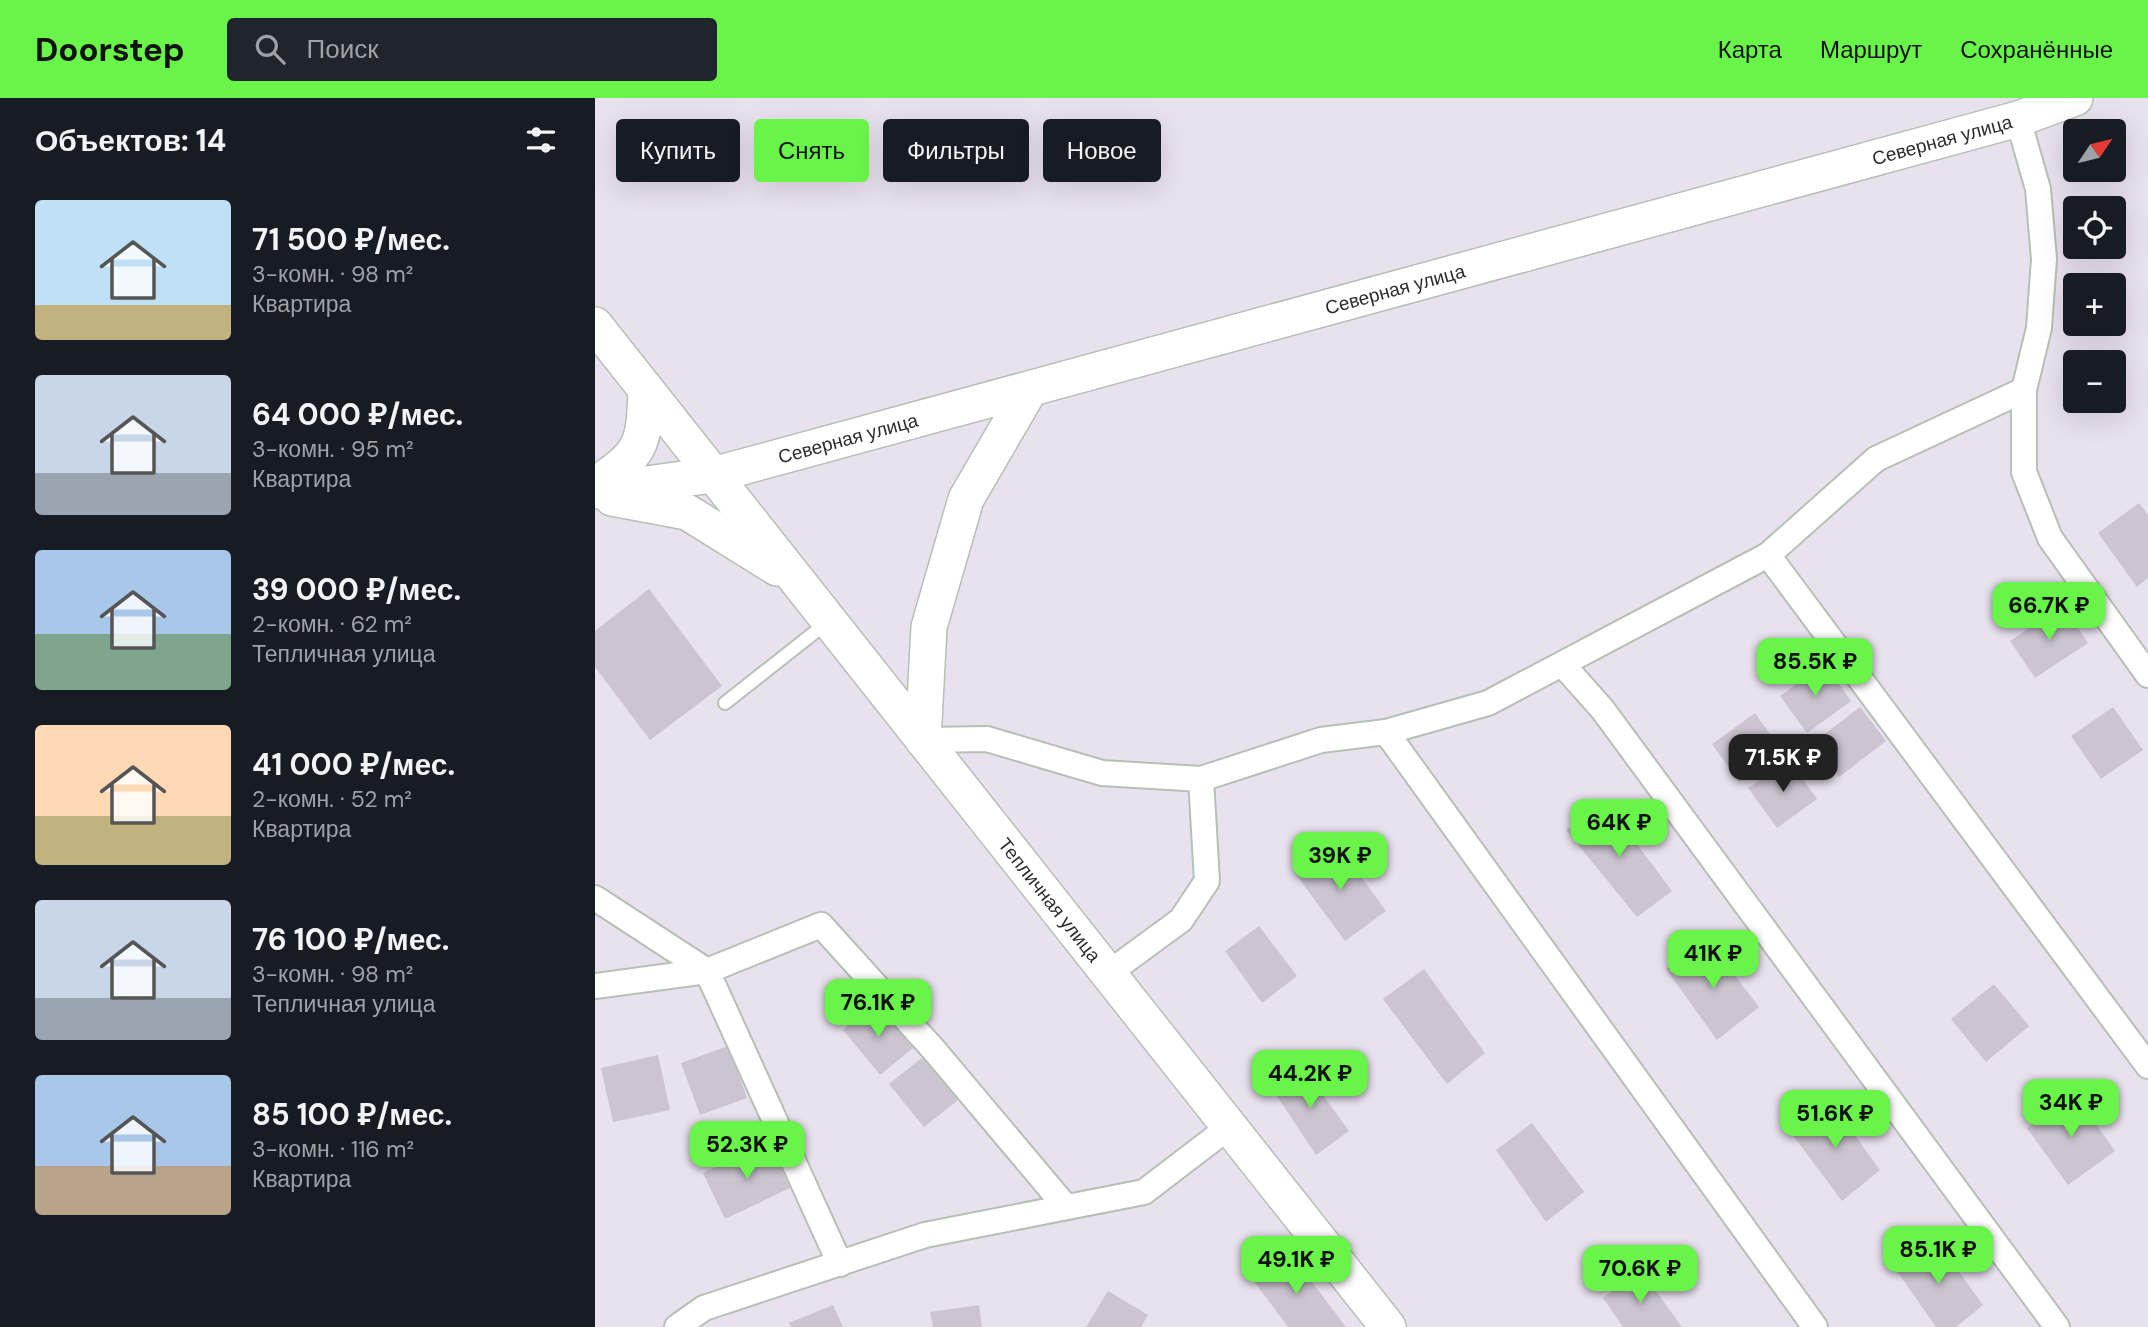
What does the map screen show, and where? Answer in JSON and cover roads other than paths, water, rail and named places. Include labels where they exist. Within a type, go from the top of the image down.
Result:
[{"type":"main road","name":"Северная улица","points":[[595,492],[713,475],[2018,119],[2075,98]]},
{"type":"main road","name":"Тепличная улица","points":[[595,324],[1106,975],[1388,1327]]},
{"type":"main road","points":[[923,740],[929,627],[966,499],[1030,389]]},
{"type":"main road","points":[[595,485],[624,465],[644,436],[646,391]]},
{"type":"main road","points":[[595,492],[687,512],[797,581]]},
{"type":"street","points":[[2018,119],[2038,189],[2044,260],[2039,328],[2024,390],[2024,472],[2050,538],[2148,675]]},
{"type":"street","points":[[923,740],[987,739],[1102,773],[1201,779],[1321,740],[1386,732],[1488,703],[1768,555],[1876,459],[2024,390]]},
{"type":"street","points":[[1768,555],[2148,1066]]},
{"type":"street","points":[[1563,665],[1602,710],[2057,1327]]},
{"type":"street","points":[[1386,732],[1815,1327]]},
{"type":"street","points":[[1106,975],[1181,920],[1207,881],[1201,779]]},
{"type":"street","points":[[595,898],[707,971],[840,1264]]},
{"type":"street","points":[[595,986],[707,971],[821,925],[934,1050],[1066,1207]]},
{"type":"street","points":[[677,1327],[704,1308],[925,1235],[1144,1192],[1229,1127]]},
{"type":"lane","points":[[725,703],[829,621]]}]
